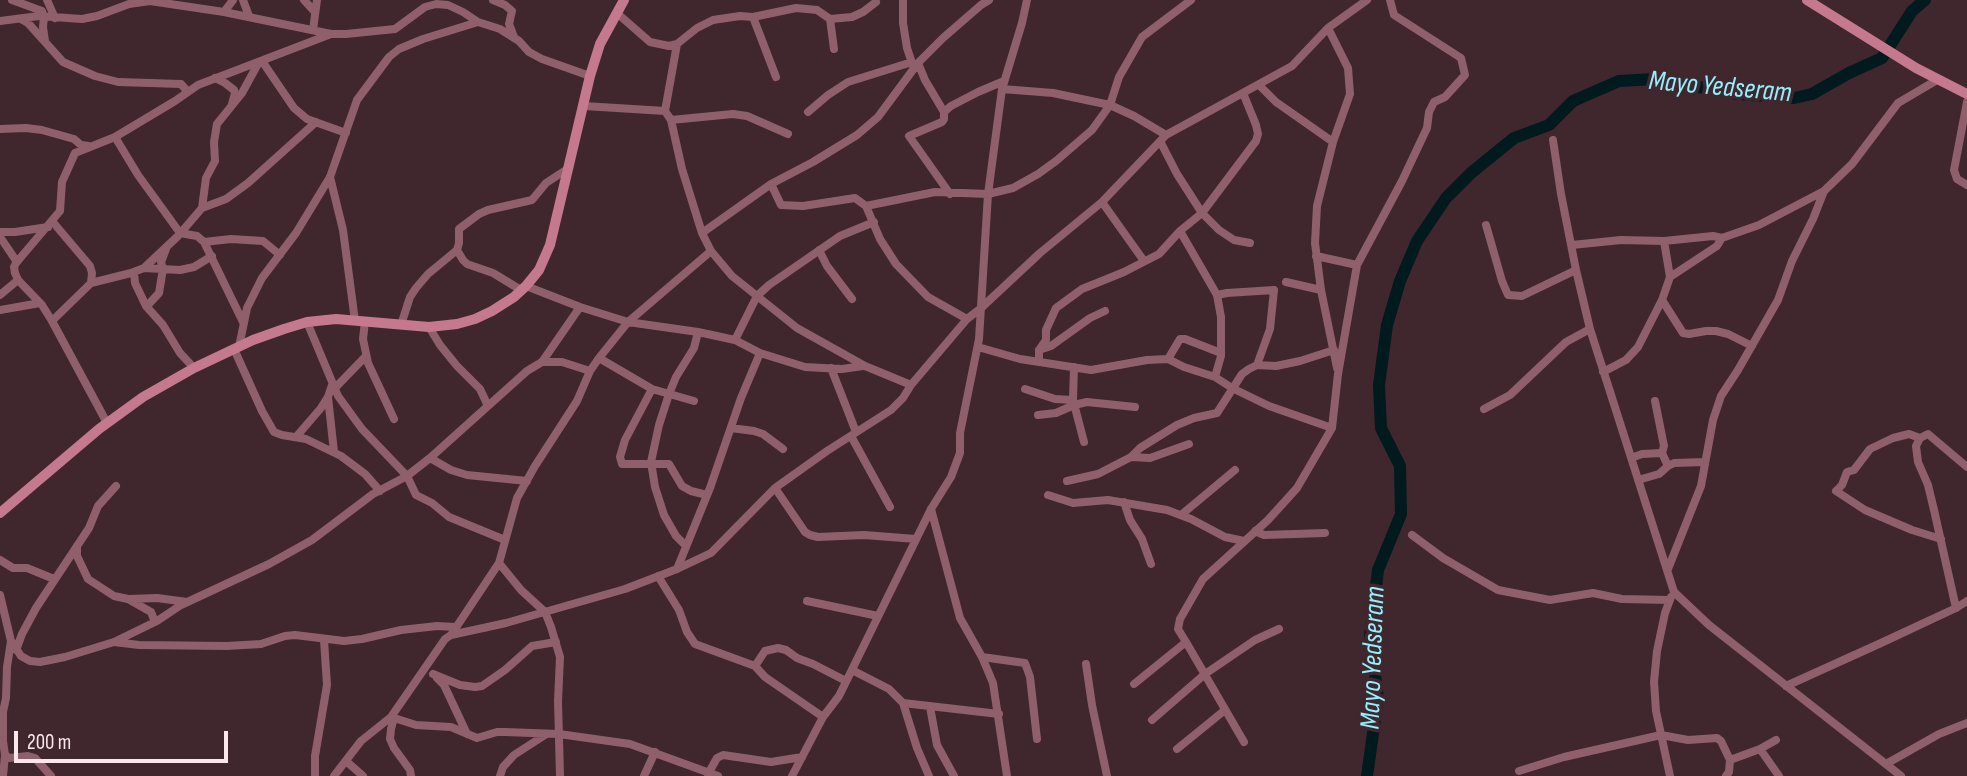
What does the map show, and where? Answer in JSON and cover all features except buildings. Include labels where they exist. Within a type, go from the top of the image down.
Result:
[{"type":"main road","points":[[0,513],[107,423],[143,397],[194,368],[237,348],[284,329],[336,319],[429,327],[457,324],[492,311],[524,288],[539,270],[550,244],[590,76],[600,44],[624,0]]},
{"type":"main road","points":[[1807,0],[1916,68],[1967,94]]},
{"type":"street","points":[[12,0],[26,2],[42,11],[46,44]]},
{"type":"street","points":[[47,0],[55,18]]},
{"type":"street","points":[[224,12],[233,0]]},
{"type":"street","points":[[243,0],[249,16]]},
{"type":"street","points":[[304,0],[316,12]]},
{"type":"street","points":[[313,30],[317,0]]},
{"type":"street","points":[[493,0],[512,10],[509,24],[515,38]]},
{"type":"street","points":[[903,0],[907,48],[944,112],[942,122],[909,136],[950,194]]},
{"type":"street","points":[[702,233],[771,184],[857,135],[878,117],[915,64],[989,0]]},
{"type":"street","points":[[795,774],[823,717],[839,696],[916,539],[951,477],[960,453],[960,433],[978,347],[988,194],[1003,85],[1027,0]]},
{"type":"street","points":[[866,206],[935,192],[988,194],[1013,188],[1038,174],[1092,130],[1110,105],[1119,77],[1142,37],[1191,0]]},
{"type":"street","points":[[114,642],[204,647],[261,644],[295,635],[344,641],[437,626],[453,631],[506,624],[625,589],[711,553],[775,488],[891,410],[967,319],[1102,202],[1163,138],[1292,66],[1328,27],[1367,0]]},
{"type":"street","points":[[1244,742],[1178,629],[1180,619],[1203,579],[1297,488],[1332,428],[1338,374],[1357,265],[1402,181],[1427,128],[1429,112],[1434,102],[1445,97],[1465,75],[1461,58],[1394,15],[1390,0]]},
{"type":"street","points":[[2,20],[44,17],[82,19],[129,4],[150,1],[249,16],[331,34],[346,34],[395,29],[434,2],[448,5],[478,22],[500,29],[542,59],[590,76]]},
{"type":"street","points":[[2,20],[26,2]]},
{"type":"street","points":[[618,14],[650,42],[669,46],[677,44],[697,28],[713,20],[753,17],[796,8],[817,10],[830,19],[863,12],[876,2]]},
{"type":"street","points":[[753,17],[776,77]]},
{"type":"street","points":[[21,18],[64,62],[95,76],[117,82],[181,84],[188,92]]},
{"type":"street","points":[[830,19],[834,49]]},
{"type":"street","points":[[380,491],[365,474],[334,452],[306,439],[282,436],[274,432],[262,411],[237,348],[247,308],[262,278],[296,233],[330,177],[358,100],[389,57],[399,49],[423,39],[478,22]]},
{"type":"street","points":[[1328,27],[1348,68],[1350,94],[1333,142],[1317,206],[1315,243],[1321,290],[1338,374]]},
{"type":"street","points":[[107,423],[52,321],[18,279],[14,267],[60,211],[62,182],[75,153],[115,136],[198,85],[331,34]]},
{"type":"street","points":[[677,44],[665,111],[671,120],[682,169],[702,233],[711,251],[732,276],[797,328],[865,366],[911,385]]},
{"type":"street","points":[[260,62],[293,108],[307,119],[346,133]]},
{"type":"street","points":[[202,208],[206,178],[215,161],[216,126],[251,80],[260,62]]},
{"type":"street","points":[[808,112],[848,82],[915,64]]},
{"type":"street","points":[[215,78],[234,90],[230,110]]},
{"type":"street","points":[[1572,245],[1621,240],[1664,241],[1722,237],[1759,225],[1824,191],[1852,164],[1898,103],[1937,80]]},
{"type":"street","points":[[944,112],[978,92],[1003,85],[1110,105],[1134,116],[1163,138],[1177,174],[1202,213],[1234,240],[1250,243]]},
{"type":"street","points":[[1259,85],[1276,102],[1333,142]]},
{"type":"street","points":[[1039,362],[1039,350],[1046,340],[1046,330],[1056,308],[1082,289],[1159,254],[1202,213],[1256,141],[1256,125],[1244,93]]},
{"type":"street","points":[[1967,102],[1954,170],[1957,179],[1967,185]]},
{"type":"street","points":[[584,106],[665,111]]},
{"type":"street","points":[[671,120],[733,114],[747,116],[788,134]]},
{"type":"street","points":[[52,321],[91,283],[144,268],[202,208],[226,198],[248,183],[316,122]]},
{"type":"street","points":[[0,130],[41,130],[92,146]]},
{"type":"street","points":[[115,136],[138,175],[180,233],[197,236],[204,242],[243,323]]},
{"type":"street","points":[[1553,140],[1576,270],[1590,330],[1674,592],[1709,625],[1901,776]]},
{"type":"street","points":[[401,325],[410,297],[416,288],[428,274],[457,250],[459,229],[463,225],[488,210],[532,200],[546,183],[569,168]]},
{"type":"street","points":[[330,177],[366,356],[394,419]]},
{"type":"street","points":[[771,184],[782,206],[803,206],[855,198],[866,206],[880,239],[896,264],[928,297],[967,319]]},
{"type":"street","points":[[1668,569],[1701,486],[1713,420],[1721,396],[1778,300],[1824,191]]},
{"type":"street","points":[[1102,202],[1144,261]]},
{"type":"street","points":[[735,340],[757,296],[769,285],[840,236],[874,222]]},
{"type":"street","points":[[17,262],[0,234],[50,224]]},
{"type":"street","points":[[50,224],[90,266],[91,283]]},
{"type":"street","points":[[1486,225],[1508,295],[1522,296],[1576,270]]},
{"type":"street","points":[[1180,232],[1217,295],[1221,317],[1221,353],[1215,377]]},
{"type":"street","points":[[1670,277],[1717,246],[1722,237]]},
{"type":"street","points":[[204,242],[231,239],[264,241],[279,255]]},
{"type":"street","points":[[1603,372],[1626,360],[1638,347],[1662,300],[1670,277],[1664,241]]},
{"type":"street","points":[[148,306],[159,293],[163,269],[161,262],[168,245]]},
{"type":"street","points":[[457,250],[467,264],[524,288],[628,322],[735,340],[760,353],[805,367],[842,369],[865,366]]},
{"type":"street","points":[[819,250],[827,266],[852,299]]},
{"type":"street","points":[[334,776],[361,741],[393,718],[499,563],[517,498],[577,401],[599,358],[628,322],[711,251]]},
{"type":"street","points":[[144,268],[180,270],[194,267],[212,256]]},
{"type":"street","points":[[1316,256],[1357,265]]},
{"type":"street","points":[[134,272],[135,283]]},
{"type":"street","points":[[122,275],[135,283],[180,353],[194,368]]},
{"type":"street","points":[[0,295],[18,279]]},
{"type":"street","points":[[1286,282],[1321,290]]},
{"type":"street","points":[[1217,295],[1274,290],[1270,329],[1257,365]]},
{"type":"street","points":[[1662,300],[1683,333],[1716,331],[1752,346]]},
{"type":"street","points":[[0,310],[40,303]]},
{"type":"street","points":[[0,595],[11,641],[21,656],[30,661],[40,662],[114,642],[155,622],[187,602],[269,564],[312,540],[380,491],[407,476],[527,370],[542,362],[580,307]]},
{"type":"street","points":[[1039,350],[1051,346],[1090,318],[1105,312]]},
{"type":"street","points":[[307,323],[333,387],[362,429],[407,476],[416,495],[432,503],[444,514],[505,540]]},
{"type":"street","points":[[429,327],[457,366],[480,389],[488,406]]},
{"type":"street","points":[[1484,409],[1510,395],[1566,342],[1590,330]]},
{"type":"street","points":[[686,546],[676,536],[664,515],[651,465],[669,394],[694,348],[698,332]]},
{"type":"street","points":[[1168,359],[1180,339],[1221,353]]},
{"type":"street","points":[[978,347],[1020,359],[1091,370],[1168,359],[1215,377],[1269,406],[1332,428]]},
{"type":"street","points":[[1067,481],[1098,474],[1131,457],[1140,448],[1177,425],[1217,413],[1242,374],[1257,365],[1276,366],[1300,362],[1334,350]]},
{"type":"street","points":[[677,569],[760,353]]},
{"type":"street","points":[[296,437],[333,387],[366,356]]},
{"type":"street","points":[[599,358],[652,389],[694,401]]},
{"type":"street","points":[[542,362],[562,362],[590,371]]},
{"type":"street","points":[[1074,367],[1073,403],[1084,442]]},
{"type":"street","points":[[831,368],[854,434],[890,507]]},
{"type":"street","points":[[652,389],[625,440],[620,457],[622,464],[669,464],[682,486],[707,495]]},
{"type":"street","points":[[1025,389],[1073,403],[1094,402],[1135,407]]},
{"type":"street","points":[[328,397],[334,452]]},
{"type":"street","points":[[1655,401],[1664,446],[1662,453],[1668,466]]},
{"type":"street","points":[[1038,415],[1056,412],[1073,403]]},
{"type":"street","points":[[731,428],[763,434],[783,449]]},
{"type":"street","points":[[1920,438],[1909,434],[1870,449],[1854,470],[1847,472],[1842,485],[1836,491],[1865,510],[1941,539]]},
{"type":"street","points":[[1956,608],[1928,485],[1919,462],[1916,446],[1920,438],[1928,434],[1967,467]]},
{"type":"street","points":[[1131,457],[1150,458],[1189,444]]},
{"type":"street","points":[[1631,458],[1642,454],[1662,453]]},
{"type":"street","points":[[430,458],[451,470],[467,475],[527,481]]},
{"type":"street","points":[[1638,480],[1659,474],[1674,463],[1705,462]]},
{"type":"street","points":[[1181,515],[1236,470]]},
{"type":"street","points":[[16,650],[30,619],[89,528],[98,506],[116,486]]},
{"type":"street","points":[[775,488],[810,536],[864,535],[916,539]]},
{"type":"street","points":[[1048,495],[1073,503],[1108,500],[1167,510],[1224,537],[1244,541]]},
{"type":"street","points":[[1125,502],[1130,520],[1142,539],[1151,564]]},
{"type":"street","points":[[932,509],[960,618],[993,683],[1007,776]]},
{"type":"street","points":[[1255,531],[1264,535],[1325,533]]},
{"type":"street","points":[[1412,535],[1443,558],[1498,590],[1550,600],[1593,593],[1622,599],[1670,600]]},
{"type":"street","points":[[77,544],[77,556],[88,579],[114,596],[151,612],[155,622]]},
{"type":"street","points":[[0,560],[13,568],[27,568],[54,579]]},
{"type":"street","points":[[499,563],[521,590],[545,612],[556,642],[560,657],[560,776]]},
{"type":"street","points":[[658,576],[679,610],[687,632],[695,644],[755,666],[765,677],[823,717]]},
{"type":"street","points":[[1670,776],[1656,712],[1654,682],[1657,651],[1674,592]]},
{"type":"street","points":[[128,600],[157,598],[187,602]]},
{"type":"street","points":[[807,601],[878,616]]},
{"type":"street","points":[[1786,686],[1967,601]]},
{"type":"street","points":[[1152,720],[1205,674],[1255,640],[1279,629]]},
{"type":"street","points":[[315,776],[315,757],[327,685],[324,640]]},
{"type":"street","points":[[3,776],[5,755],[1,713],[6,698],[3,668],[11,641]]},
{"type":"street","points":[[433,674],[460,685],[482,686],[532,646],[556,642]]},
{"type":"street","points":[[1133,684],[1186,642]]},
{"type":"street","points":[[755,666],[765,651],[778,648],[846,681]]},
{"type":"street","points":[[982,657],[1025,663],[1030,677],[1037,739]]},
{"type":"street","points":[[1086,664],[1107,776]]},
{"type":"street","points":[[425,668],[444,685],[467,734]]},
{"type":"street","points":[[852,670],[888,689],[903,703],[929,776]]},
{"type":"street","points":[[903,703],[999,714]]},
{"type":"street","points":[[930,707],[937,745],[954,776]]},
{"type":"street","points":[[1177,749],[1225,710]]},
{"type":"street","points":[[393,718],[416,725],[451,727],[477,738],[497,732],[559,734],[630,744],[711,774],[718,758],[723,755],[771,761],[802,757]]},
{"type":"street","points":[[393,718],[390,739],[411,776]]},
{"type":"street","points":[[1886,764],[1939,734],[1967,723]]},
{"type":"street","points":[[500,776],[503,767],[514,755],[547,734]]},
{"type":"street","points":[[1520,771],[1564,757],[1661,735],[1688,740],[1717,738],[1730,760],[1726,776]]},
{"type":"street","points":[[1730,760],[1776,740]]},
{"type":"street","points":[[1760,749],[1779,776]]},
{"type":"street","points":[[644,776],[655,752]]},
{"type":"street","points":[[5,755],[9,758],[35,758],[51,776]]},
{"type":"street","points":[[346,761],[363,776]]},
{"type":"waterway","name":"Mayo Yedseram","points":[[1367,776],[1378,698],[1370,637],[1378,570],[1401,514],[1400,466],[1381,428],[1379,385],[1387,325],[1400,281],[1417,241],[1446,198],[1471,173],[1514,138],[1549,125],[1573,101],[1619,81],[1655,79],[1738,94],[1794,98],[1812,94],[1882,58],[1912,11],[1925,0]]}]
